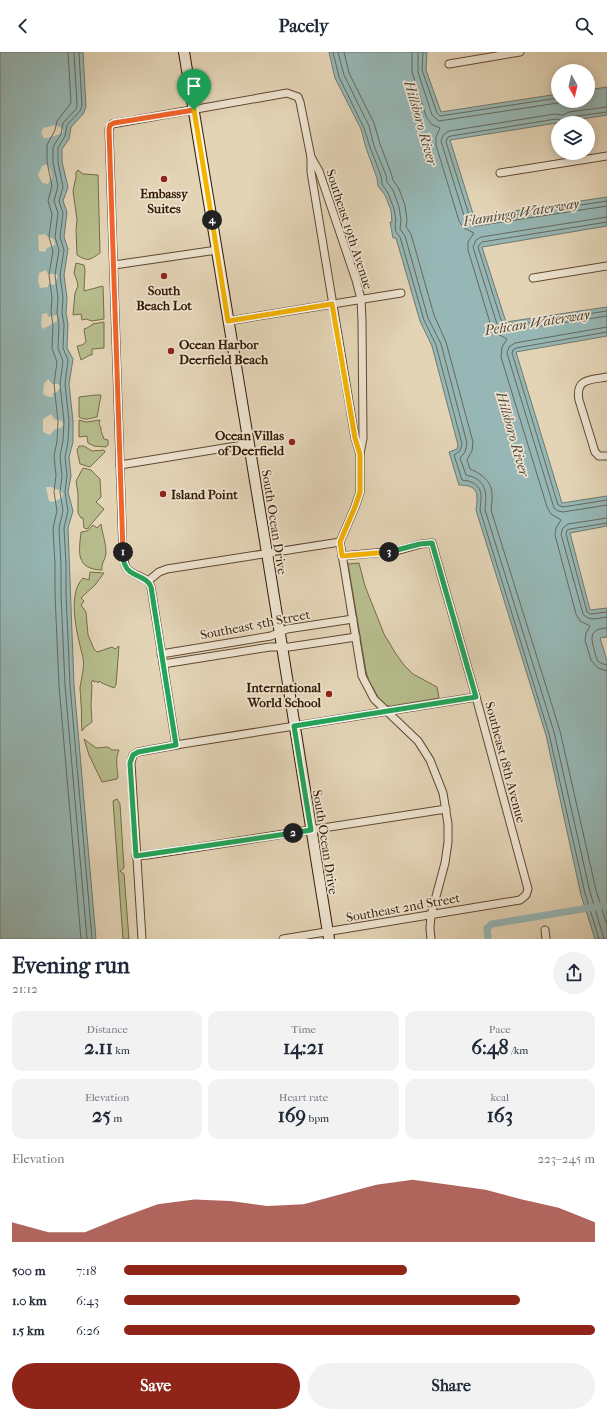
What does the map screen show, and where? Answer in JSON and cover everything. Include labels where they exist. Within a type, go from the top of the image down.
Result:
[{"type":"main road","name":"South Ocean Drive","points":[[184,52],[267,553],[328,936]]},
{"type":"street","points":[[449,64],[520,52]]},
{"type":"street","name":"Southeast 19th Avenue","points":[[194,110],[287,93],[298,97],[311,157],[311,172],[332,304],[355,438],[360,454]]},
{"type":"street","points":[[176,745],[151,587],[148,581],[133,573],[125,565],[123,554],[109,129],[110,125],[114,123],[194,110]]},
{"type":"street","points":[[500,173],[607,156]]},
{"type":"street","name":"Southeast 19th Avenue","points":[[311,157],[319,171],[361,299],[363,438],[360,454],[360,492],[340,542]]},
{"type":"street","points":[[114,265],[217,250]]},
{"type":"street","points":[[533,278],[607,266]]},
{"type":"street","points":[[228,321],[401,293]]},
{"type":"street","points":[[607,377],[585,381],[580,385],[577,391],[595,452],[599,456],[607,456]]},
{"type":"street","points":[[120,464],[249,444]]},
{"type":"street","points":[[148,581],[159,572],[167,569],[340,542],[362,676],[374,700],[418,741],[430,760],[443,793],[448,824],[448,842],[445,863],[431,915],[431,939]]},
{"type":"street","name":"Southeast 18th Avenue","points":[[342,556],[396,551],[420,544],[432,543],[476,697],[528,889],[526,895]]},
{"type":"street","name":"Southeast 5th Street","points":[[161,654],[271,636],[287,629],[353,619]]},
{"type":"street","name":"Southeast 5th Street","points":[[163,664],[270,647],[289,647],[356,637]]},
{"type":"street","points":[[142,939],[130,763],[133,755],[138,752],[176,745],[476,697]]},
{"type":"street","points":[[136,856],[446,809]]},
{"type":"street","name":"Southeast 2nd Street","points":[[283,939],[328,936],[431,915],[520,900],[526,895]]},
{"type":"street","points":[[545,930],[546,939]]},
{"type":"green space","points":[[78,170],[83,174],[98,175],[100,253],[89,259],[84,259],[77,255],[77,220],[73,191],[76,172]]},
{"type":"green space","points":[[76,263],[84,265],[84,291],[103,286],[104,319],[92,321],[86,319],[82,320],[81,314],[73,315],[75,293],[78,286],[74,273]]},
{"type":"green space","points":[[104,322],[104,348],[92,349],[92,355],[81,360],[77,346],[86,342],[84,329],[93,324]]},
{"type":"green space","points":[[101,395],[97,417],[86,419],[79,417],[79,397]]},
{"type":"green space","points":[[79,420],[86,422],[100,420],[99,424],[101,431],[104,439],[108,440],[108,445],[106,447],[94,446],[88,443],[87,436],[79,437]]},
{"type":"green space","points":[[79,446],[84,446],[92,451],[104,450],[105,452],[90,467],[80,464],[77,450]]},
{"type":"green space","points":[[83,468],[91,470],[100,479],[101,497],[96,502],[104,509],[87,529],[84,528],[83,518],[81,518],[78,513],[76,481]]},
{"type":"green space","points":[[101,524],[106,552],[102,570],[93,569],[83,563],[80,553],[81,532],[87,531],[93,525],[97,528]]},
{"type":"green space","points":[[359,563],[365,586],[384,634],[396,654],[413,674],[437,687],[439,698],[387,706],[378,697],[369,681],[366,671],[348,564]]},
{"type":"green space","points":[[90,572],[104,573],[95,585],[81,598],[84,601],[81,605],[86,612],[88,635],[94,649],[97,652],[112,647],[115,649],[119,646],[116,685],[114,688],[99,681],[98,683],[96,681],[94,682],[93,680],[91,682],[92,722],[82,731],[80,688],[83,661],[76,628],[74,605],[78,585],[83,578],[89,580]]},
{"type":"green space","points":[[84,739],[96,748],[108,747],[112,750],[119,750],[117,760],[117,779],[102,782],[89,755]]},
{"type":"green space","points":[[117,799],[120,804],[124,868],[120,871],[124,874],[129,939],[123,939],[113,801]]},
{"type":"water","points":[[0,52],[83,52],[86,107],[83,114],[71,127],[69,139],[62,149],[62,162],[68,187],[63,201],[67,212],[64,237],[68,249],[64,275],[67,298],[67,348],[73,359],[69,384],[73,421],[73,442],[69,457],[71,476],[68,492],[73,511],[68,528],[74,685],[96,939],[0,939]]},
{"type":"water","points":[[329,52],[427,52],[426,70],[441,112],[551,95],[551,108],[595,108],[595,89],[607,87],[607,115],[595,117],[551,116],[551,124],[450,140],[474,217],[607,197],[607,226],[482,247],[506,322],[607,307],[607,336],[516,352],[562,503],[607,496],[607,526],[570,533],[590,610],[607,608],[607,637],[600,638],[607,661],[607,939],[595,939],[581,895],[546,735],[476,510],[477,495],[474,489],[466,485],[459,485],[449,452],[457,449],[458,445],[432,346],[420,321],[396,238],[393,238],[390,222],[392,222],[391,210],[385,195],[378,186],[377,178],[361,129],[335,78]]},
{"type":"pier","points":[[56,125],[63,129],[63,132],[48,138],[44,138],[41,133],[43,128]]},
{"type":"pier","points":[[47,164],[51,171],[52,178],[48,184],[42,183],[38,175],[42,166]]},
{"type":"pier","points":[[45,234],[54,239],[55,245],[47,248],[45,252],[39,251],[38,235]]},
{"type":"pier","points":[[46,270],[48,274],[56,274],[58,276],[54,285],[48,284],[48,287],[40,288],[38,281],[39,273]]},
{"type":"pier","points":[[47,313],[48,317],[57,315],[57,321],[43,329],[41,325],[42,314]]},
{"type":"pier","points":[[48,379],[52,384],[58,384],[61,386],[57,392],[53,393],[53,397],[43,394],[44,384]]},
{"type":"pier","points":[[51,414],[54,419],[62,421],[63,425],[61,428],[55,429],[50,435],[43,432],[43,419]]},
{"type":"pier","points":[[46,487],[52,487],[60,490],[63,494],[62,498],[53,502],[49,501]]},
{"type":"waterway","points":[[488,939],[487,928],[492,924],[607,905]]},
{"type":"place","name":"Embassy Suites","points":[[164,179]]},
{"type":"place","name":"South Beach Lot","points":[[164,276]]},
{"type":"place","name":"Ocean Harbor Deerfield Beach","points":[[171,351]]},
{"type":"place","name":"Ocean Villas of Deerfield","points":[[292,442]]},
{"type":"place","name":"Island Point","points":[[163,494]]},
{"type":"place","name":"International World School","points":[[329,694]]},
{"type":"route","points":[[194,110],[228,321],[332,304],[355,438],[360,454],[360,492],[340,542],[342,556],[396,551],[420,544],[432,543],[476,697],[294,726],[311,830],[136,856],[130,763],[133,755],[138,752],[176,745],[150,583],[128,570],[125,565],[123,554],[109,129],[110,125],[114,123],[194,110]]},
{"type":"water label","name":"Hillsboro River","points":[[421,123]]},
{"type":"water label","name":"Flamingo Waterway","points":[[521,212]]},
{"type":"water label","name":"Pelican Waterway","points":[[537,322]]},
{"type":"water label","name":"Hillsboro River","points":[[513,434]]}]
